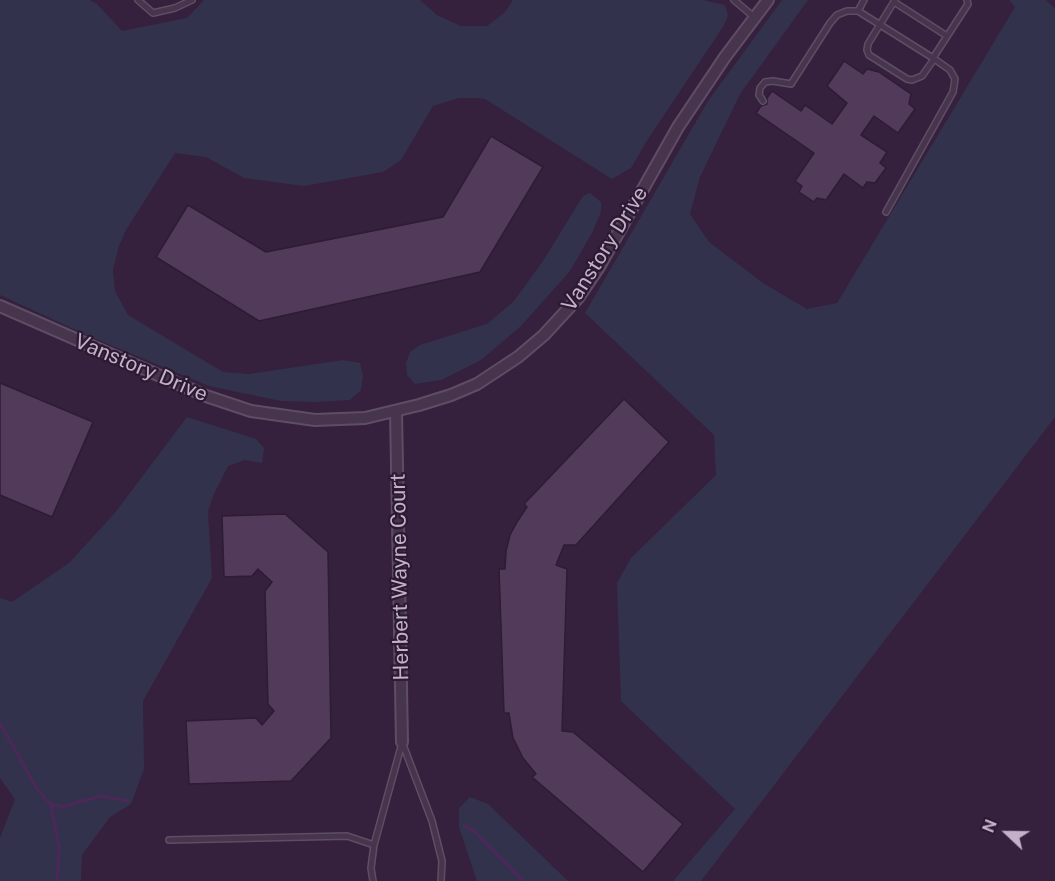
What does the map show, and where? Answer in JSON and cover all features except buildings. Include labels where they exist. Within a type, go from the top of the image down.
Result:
[{"type":"street","name":"Vanstory Drive","points":[[0,306],[237,408],[315,420],[365,418],[451,395],[477,384],[518,357],[553,326],[578,298],[678,127],[725,57],[768,0]]},
{"type":"street","name":"Herbert Wayne Court","points":[[396,411],[402,742]]},
{"type":"lane","points":[[138,0],[153,13],[175,8],[192,0]]},
{"type":"lane","points":[[734,0],[754,17]]},
{"type":"lane","points":[[858,10],[864,0]]},
{"type":"lane","points":[[947,36],[895,1],[871,38],[867,50],[869,55],[907,79],[917,79],[922,76],[934,58],[968,4],[967,0]]},
{"type":"lane","points":[[763,101],[759,95],[760,88],[765,82],[790,84],[837,15],[847,11],[858,10],[950,70],[955,79],[952,92],[886,212]]},
{"type":"lane","points":[[373,881],[371,868],[374,844],[402,742]]},
{"type":"lane","points":[[402,742],[432,822],[442,861],[441,881]]},
{"type":"lane","points":[[169,840],[347,836],[374,844]]},
{"type":"shaded area","points":[[0,0],[90,0],[97,4],[122,31],[187,18],[204,0],[420,0],[437,15],[461,26],[487,26],[505,12],[513,0],[703,0],[725,5],[728,16],[631,168],[612,179],[485,99],[476,98],[459,98],[433,106],[401,160],[383,172],[304,186],[244,178],[206,157],[175,153],[126,230],[119,246],[113,270],[115,291],[128,315],[223,372],[249,374],[343,360],[360,363],[363,376],[361,390],[350,400],[317,402],[281,401],[209,386],[91,337],[0,295]]},
{"type":"shaded area","points":[[782,0],[808,0],[740,94],[700,177],[690,214],[709,242],[763,283],[807,309],[837,303],[1015,7],[1009,0],[1046,0],[1055,9],[1055,417],[701,881],[673,881],[735,809],[621,701],[617,583],[631,558],[716,475],[714,435],[585,313],[708,101]]},
{"type":"shaded area","points":[[590,193],[601,202],[601,212],[592,233],[570,271],[521,326],[481,360],[441,380],[415,384],[407,375],[406,363],[410,352],[420,345],[487,324],[514,301],[543,261],[583,196]]},
{"type":"shaded area","points":[[187,417],[256,439],[264,448],[262,463],[245,460],[228,466],[213,496],[208,512],[212,578],[143,701],[144,769],[131,804],[110,817],[82,855],[81,881],[0,881],[0,838],[15,799],[0,778],[0,598],[12,602],[69,563],[114,514]]},
{"type":"shaded area","points":[[470,797],[488,804],[568,881],[477,881],[459,827],[459,808]]},
{"type":"waterway","points":[[0,723],[37,789],[51,805],[59,847],[57,881]]},
{"type":"waterway","points":[[52,804],[62,807],[101,796],[128,801]]},
{"type":"waterway","points":[[464,826],[472,829],[523,881]]}]
